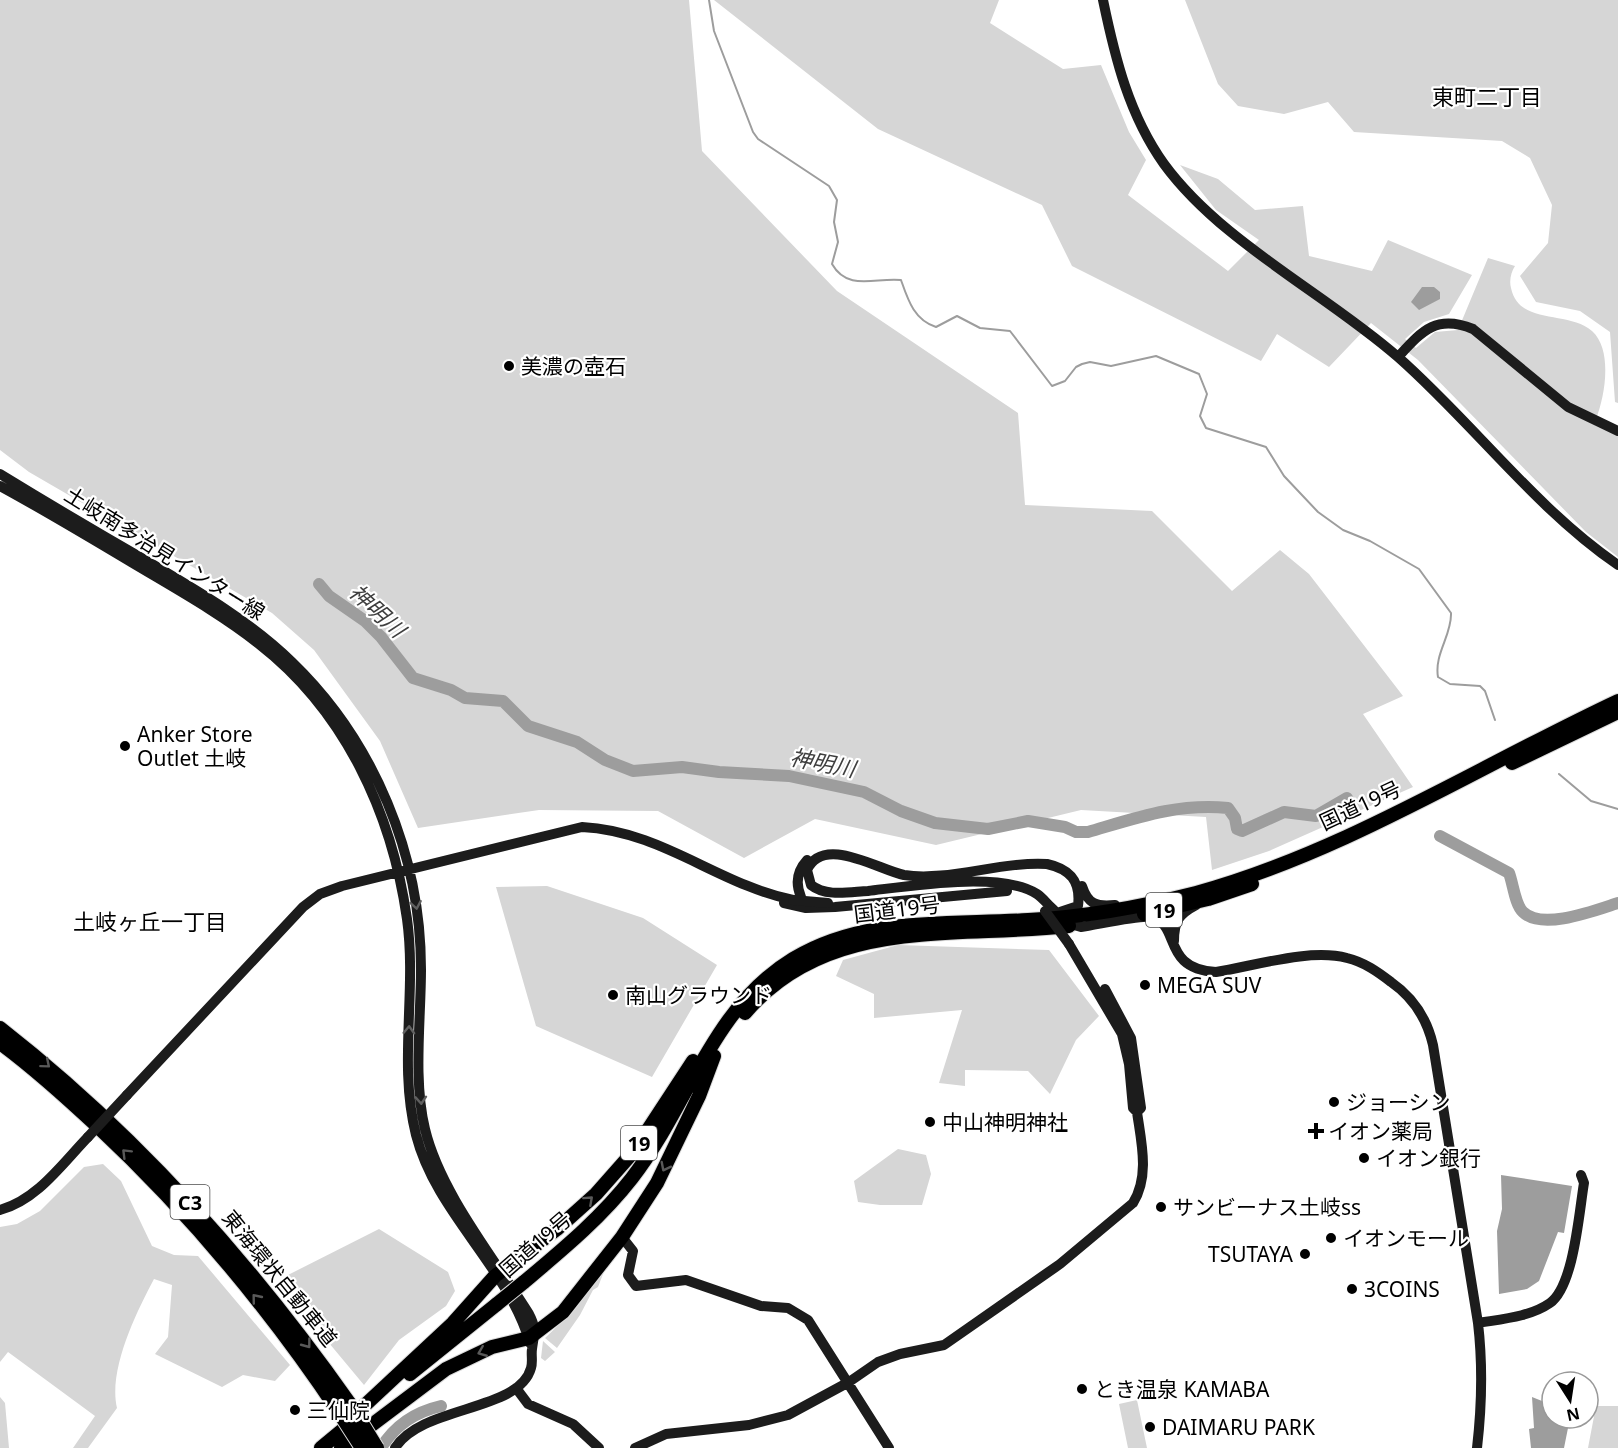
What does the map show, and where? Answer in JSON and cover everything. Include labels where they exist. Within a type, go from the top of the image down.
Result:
[{"type":"highway","name":"国道19号","points":[[526,1285],[602,1213],[633,1178],[719,1033],[756,986],[792,960],[853,934],[910,924],[1080,915],[1126,909],[1194,893],[1281,864],[1369,825],[1618,701]]},
{"type":"highway","name":"国道19号","points":[[333,1448],[608,1219],[638,1185],[726,1036],[755,1002],[796,970],[833,952],[873,939],[897,935],[1029,930],[1073,936],[1157,911],[1208,899],[1288,870],[1618,712]]},
{"type":"highway","name":"19","points":[[351,1423],[364,1406],[453,1323],[498,1273],[557,1229],[596,1194],[634,1151],[731,1005],[756,986]]},
{"type":"highway","name":"東海環状自動車道","points":[[0,1028],[98,1110],[190,1201],[270,1295],[345,1409],[362,1448]]},
{"type":"highway","name":"東海環状自動車道","points":[[0,1044],[76,1107],[152,1180],[259,1301],[377,1448]]},
{"type":"highway","name":"19","points":[[340,1448],[418,1387],[446,1369],[492,1347],[532,1340],[569,1305],[622,1237],[668,1161],[699,1096],[714,1056]]},
{"type":"highway","name":"国道19号","points":[[321,1448],[500,1307]]},
{"type":"street","points":[[1103,0],[1112,45],[1129,98],[1150,141],[1183,186],[1210,214],[1350,318],[1398,357],[1580,536],[1618,565]]},
{"type":"street","points":[[1398,357],[1428,327],[1447,322],[1460,324],[1473,329],[1568,407],[1618,431]]},
{"type":"street","name":"土岐南多治見インター線","points":[[0,474],[229,612],[292,662],[325,698],[358,744],[381,788],[396,825],[404,872],[410,953],[408,1098],[416,1136],[435,1182],[498,1273],[532,1340]]},
{"type":"street","name":"土岐南多治見インター線","points":[[0,486],[215,612],[275,657],[327,715],[356,759],[386,823],[404,872]]},
{"type":"street","points":[[564,833],[568,829],[582,827],[619,831],[641,837],[732,880],[774,896],[828,903],[1007,885]]},
{"type":"street","points":[[0,1210],[19,1203],[35,1192],[303,907],[320,894],[342,885],[564,833],[597,834],[648,845],[749,892],[806,908],[1013,891],[1049,910]]},
{"type":"street","points":[[797,898],[796,884],[804,862],[816,854],[835,849],[853,852],[894,869],[911,872],[1029,861],[1057,862],[1077,874],[1087,900],[1105,906],[1140,901],[1181,890],[1194,893]]},
{"type":"street","points":[[635,1448],[666,1434],[766,1422],[806,1406],[849,1382],[878,1362],[900,1354],[944,1345],[1060,1264],[1134,1203],[1141,1190],[1143,1174],[1137,1112],[1141,1108],[1131,1038],[1073,936],[1049,910],[1037,894],[1007,885],[958,883],[845,893],[819,891],[811,885],[807,870],[817,858],[834,854],[853,856],[908,875],[1047,864],[1064,868],[1076,881],[1078,906],[1065,912],[952,920],[942,924]]},
{"type":"street","points":[[1174,945],[1174,926],[1179,916],[1208,899]]},
{"type":"street","points":[[1073,936],[1081,927],[1149,916],[1164,925],[1177,956],[1187,965],[1200,971],[1216,972],[1324,955],[1348,958],[1372,968],[1412,1000],[1431,1036],[1438,1069],[1478,1323],[1482,1394],[1477,1448]]},
{"type":"street","points":[[1478,1323],[1536,1311],[1552,1302],[1561,1290],[1567,1275],[1584,1183],[1581,1175]]},
{"type":"street","points":[[622,1237],[633,1251],[628,1275],[636,1286],[686,1280],[761,1306],[788,1308],[798,1312],[817,1330],[890,1448]]},
{"type":"street","points":[[395,1448],[405,1434],[422,1424],[499,1398],[516,1388],[530,1371],[532,1340]]},
{"type":"street","points":[[516,1388],[528,1404],[573,1424],[599,1448]]},
{"type":"shaded area","points":[[0,0],[689,0],[702,151],[837,291],[1018,413],[1025,505],[1152,511],[1232,591],[1280,550],[1309,574],[1403,696],[1363,714],[1413,787],[1269,851],[1212,870],[1206,817],[1081,810],[936,845],[815,819],[744,858],[658,811],[539,810],[418,828],[380,741],[314,650],[272,613],[29,472],[0,450]]},
{"type":"shaded area","points":[[714,0],[999,0],[990,23],[1063,69],[1101,65],[1129,132],[1146,160],[1128,195],[1228,271],[1259,240],[1216,210],[1180,165],[1218,179],[1255,210],[1303,206],[1309,256],[1372,271],[1388,240],[1472,275],[1449,314],[1424,322],[1405,339],[1416,348],[1435,332],[1458,330],[1488,258],[1515,266],[1510,285],[1516,300],[1524,308],[1534,313],[1582,325],[1599,339],[1603,350],[1604,386],[1596,419],[1618,431],[1618,557],[1586,532],[1418,360],[1371,323],[1329,367],[1277,334],[1261,361],[1072,266],[1042,205],[878,129]]},
{"type":"shaded area","points":[[1185,0],[1618,0],[1618,403],[1615,402],[1610,332],[1580,311],[1536,302],[1520,276],[1548,243],[1552,205],[1530,158],[1502,141],[1354,132],[1328,102],[1284,114],[1238,106],[1218,84]]},
{"type":"shaded area","points":[[1422,287],[1434,287],[1440,292],[1440,299],[1419,310],[1411,302]]},
{"type":"shaded area","name":"南山グラウンド","points":[[547,886],[643,918],[717,965],[652,1077],[536,1026],[496,887]]},
{"type":"shaded area","points":[[898,945],[1049,950],[1099,1016],[1076,1040],[1050,1094],[1028,1071],[965,1070],[965,1086],[939,1083],[962,1010],[874,1018],[874,994],[836,976],[843,960]]},
{"type":"shaded area","points":[[898,1149],[926,1155],[931,1174],[922,1205],[880,1205],[858,1202],[854,1181]]},
{"type":"shaded area","points":[[103,1164],[121,1181],[152,1246],[174,1255],[198,1256],[290,1365],[275,1381],[243,1375],[222,1387],[155,1354],[168,1337],[172,1285],[154,1279],[139,1308],[120,1359],[115,1393],[117,1408],[88,1448],[73,1448],[95,1416],[8,1352],[0,1362],[0,1227],[17,1224],[40,1211],[84,1167]]},
{"type":"shaded area","points":[[1501,1175],[1572,1186],[1564,1233],[1558,1232],[1539,1281],[1527,1289],[1499,1294],[1497,1231],[1502,1209]]},
{"type":"shaded area","points":[[379,1229],[448,1272],[455,1291],[446,1306],[399,1340],[364,1385],[324,1337],[314,1311],[284,1277]]},
{"type":"shaded area","points":[[608,1261],[598,1287],[593,1290],[580,1315],[557,1348],[545,1338],[576,1308]]},
{"type":"shaded area","points":[[543,1341],[555,1352],[545,1361],[541,1358]]},
{"type":"shaded area","points":[[0,1397],[5,1403],[9,1448],[0,1448]]},
{"type":"shaded area","points":[[1532,1397],[1540,1400],[1540,1430],[1568,1430],[1564,1448],[1531,1448],[1529,1429],[1534,1428]]},
{"type":"shaded area","points":[[1137,1400],[1147,1448],[1128,1448],[1119,1404]]},
{"type":"shaded area","points":[[1600,1406],[1618,1406],[1618,1448],[1588,1448],[1591,1430],[1600,1430]]},
{"type":"waterway","points":[[709,0],[714,31],[753,132],[758,139],[829,186],[837,200],[834,222],[838,242],[832,264],[839,273],[854,281],[901,280],[909,302],[917,314],[922,320],[936,327],[957,316],[980,328],[1010,331],[1052,386],[1065,381],[1076,367],[1082,364],[1090,362],[1111,366],[1156,356],[1199,374],[1207,394],[1200,416],[1206,428],[1266,447],[1284,476],[1318,512],[1343,530],[1370,541],[1419,569],[1451,613],[1449,629],[1438,660],[1438,677],[1450,684],[1480,686],[1485,691],[1495,720]]},
{"type":"waterway","name":"神明川","points":[[319,584],[329,596],[365,621],[381,637],[413,678],[451,690],[465,698],[503,701],[528,726],[577,742],[605,760],[633,771],[682,767],[719,772],[789,776],[864,792],[901,811],[935,823],[988,829],[1028,821],[1065,827],[1076,832],[1088,832],[1157,813],[1209,807],[1228,808],[1235,818],[1237,829],[1242,831],[1284,812],[1316,816],[1347,798]]},
{"type":"waterway","points":[[1559,774],[1591,801],[1618,809]]},
{"type":"waterway","name":"神明川","points":[[1440,836],[1509,873],[1520,909],[1532,917],[1543,920],[1569,917],[1618,903]]},
{"type":"waterway","points":[[381,1448],[406,1421],[441,1406]]},
{"type":"place","name":"美濃の壺石","points":[[509,366]]},
{"type":"place","name":"Anker Store Outlet 土岐","points":[[125,746]]},
{"type":"place","name":"MEGA SUV","points":[[1145,985]]},
{"type":"place","name":"南山グラウンド","points":[[613,995]]},
{"type":"place","name":"ジョーシン","points":[[1334,1102]]},
{"type":"place","name":"中山神明神社","points":[[930,1122]]},
{"type":"place","name":"イオン薬局","points":[[1316,1131]]},
{"type":"place","name":"イオン銀行","points":[[1364,1158]]},
{"type":"place","name":"サンビーナス土岐ss","points":[[1161,1207]]},
{"type":"place","name":"イオンモール","points":[[1331,1238]]},
{"type":"place","name":"TSUTAYA","points":[[1305,1254]]},
{"type":"place","name":"3COINS","points":[[1352,1289]]},
{"type":"place","name":"とき温泉 KAMABA","points":[[1082,1389]]},
{"type":"place","name":"三仙院","points":[[295,1410]]},
{"type":"place","name":"DAIMARU PARK","points":[[1150,1427]]},
{"type":"district","name":"東町二丁目","points":[[1487,96]]},
{"type":"district","name":"土岐ヶ丘一丁目","points":[[150,921]]}]
